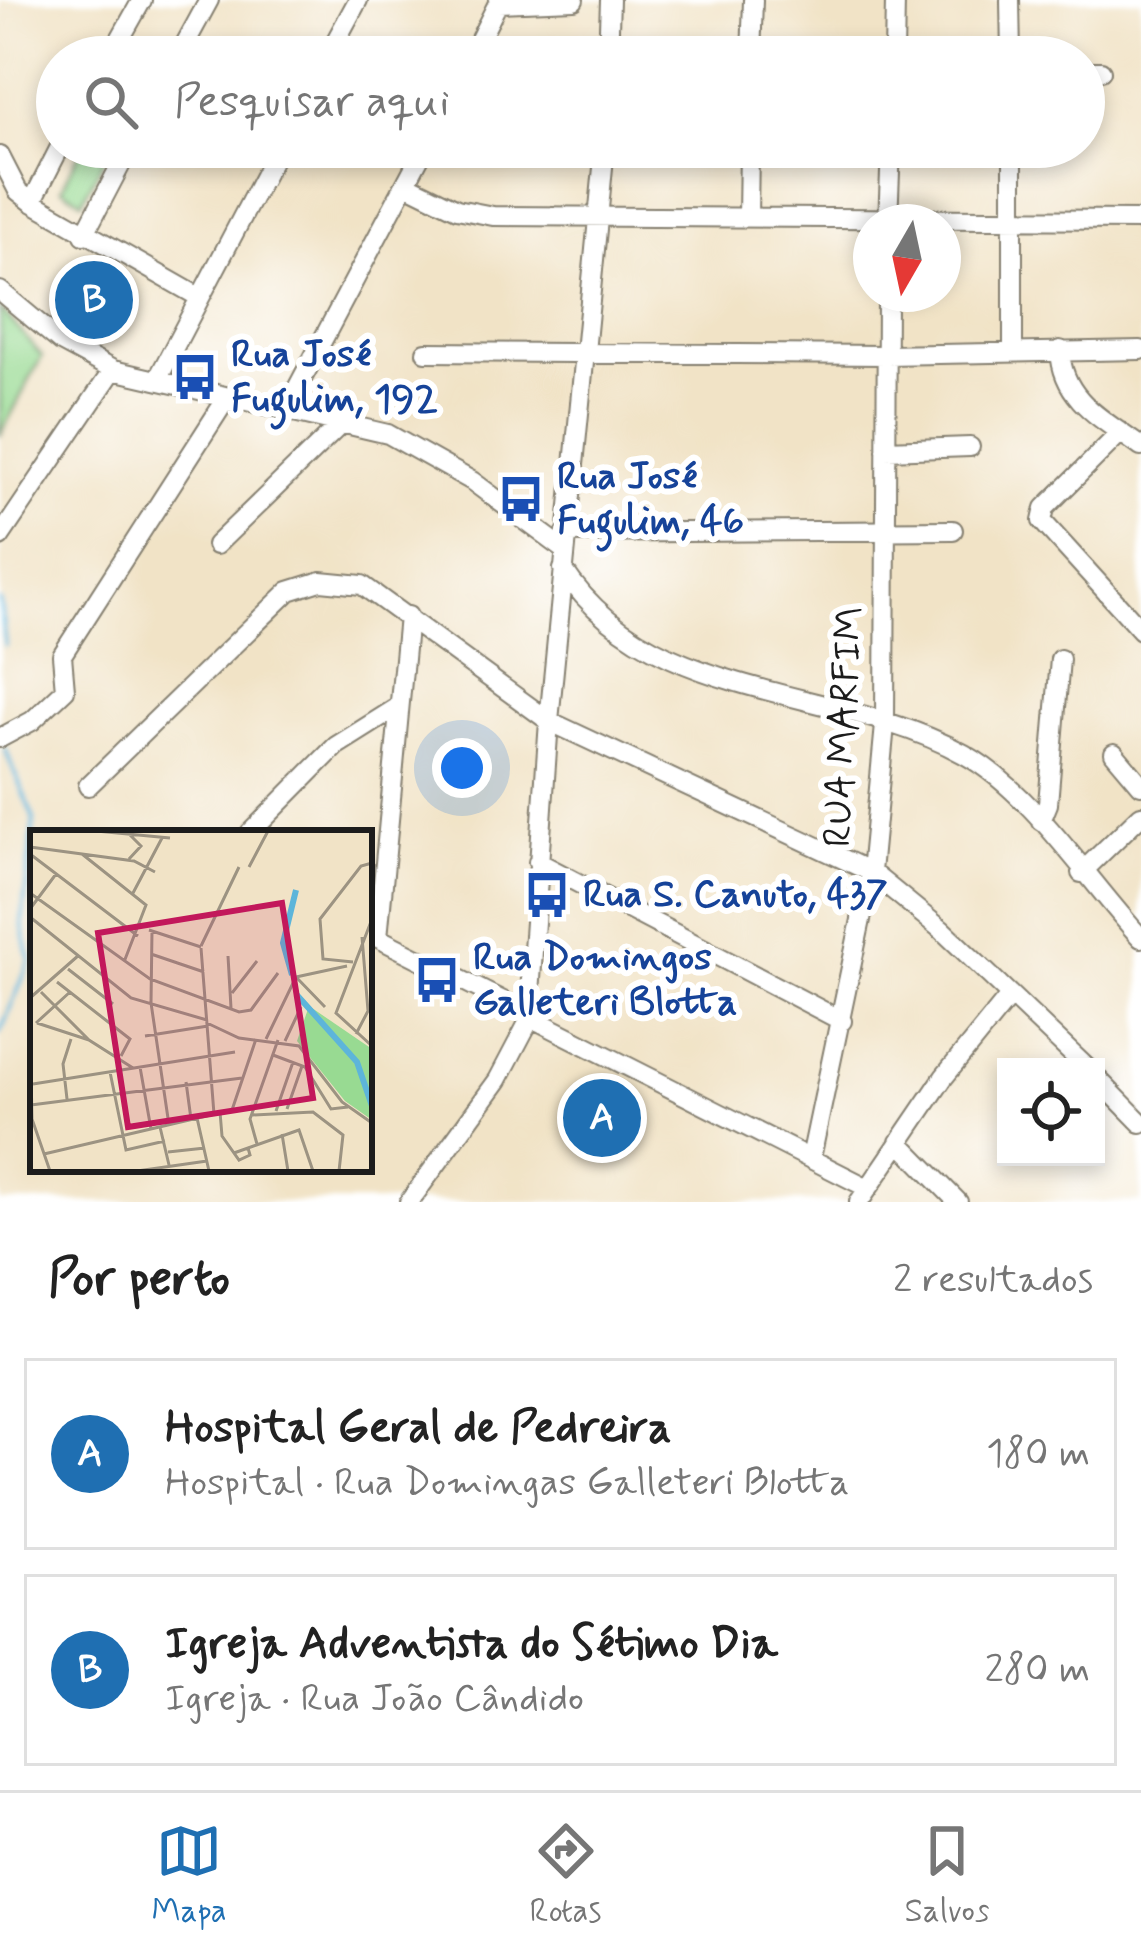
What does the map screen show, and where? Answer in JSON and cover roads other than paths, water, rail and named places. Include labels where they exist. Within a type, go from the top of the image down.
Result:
[{"type":"street","points":[[122,36],[142,0]]},
{"type":"street","points":[[189,36],[209,0]]},
{"type":"street","points":[[338,36],[358,0]]},
{"type":"street","points":[[481,36],[498,2],[574,0]]},
{"type":"street","points":[[609,36],[610,0]]},
{"type":"street","points":[[752,36],[753,0]]},
{"type":"street","points":[[894,36],[895,0]]},
{"type":"street","points":[[1010,0],[1011,36]]},
{"type":"street","points":[[0,156],[8,176],[32,202],[84,236],[199,297]]},
{"type":"street","points":[[32,202],[49,168]]},
{"type":"street","points":[[84,236],[119,168]]},
{"type":"street","points":[[157,380],[268,168]]},
{"type":"street","points":[[285,411],[414,168]]},
{"type":"street","points":[[409,1202],[498,1080],[522,1014],[533,963],[549,721],[603,168]]},
{"type":"street","points":[[748,217],[749,168]]},
{"type":"street","points":[[889,204],[890,168]]},
{"type":"street","points":[[1013,168],[1013,352]]},
{"type":"street","points":[[406,184],[481,215],[853,218]]},
{"type":"street","points":[[961,218],[1141,220]]},
{"type":"street","points":[[0,291],[47,332],[112,370],[342,423],[417,447],[565,551],[590,606],[620,631],[734,682],[943,744],[1005,779],[1141,938]]},
{"type":"street","name":"RUA MARFIM","points":[[811,1158],[871,872],[885,725],[887,312]]},
{"type":"street","points":[[1060,350],[1063,378],[1072,394],[1141,447]]},
{"type":"street","points":[[426,352],[886,355],[1141,350]]},
{"type":"street","points":[[0,537],[112,370]]},
{"type":"street","points":[[0,738],[32,721],[65,690],[62,655],[227,398]]},
{"type":"street","points":[[215,545],[342,423]]},
{"type":"street","points":[[1120,432],[1045,508],[1042,520],[1141,630]]},
{"type":"street","points":[[886,451],[970,448]]},
{"type":"street","points":[[565,551],[952,530]]},
{"type":"street","points":[[88,786],[289,591],[339,580],[362,585],[549,721],[871,872],[942,930],[1076,1058]]},
{"type":"street","points":[[408,616],[373,942],[811,1158],[864,1195],[944,1077],[1009,997]]},
{"type":"street","points":[[1041,821],[1048,804],[1060,659]]},
{"type":"street","points":[[253,830],[336,746],[398,706]]},
{"type":"street","points":[[1114,753],[1141,784]]},
{"type":"street","points":[[1081,873],[1141,815]]},
{"type":"street","points":[[538,862],[842,1021]]},
{"type":"street","points":[[1105,1085],[1138,1114]]},
{"type":"street","points":[[899,1142],[958,1202]]},
{"type":"waterway","points":[[0,601],[5,645]]},
{"type":"waterway","points":[[5,749],[34,819],[33,830]]},
{"type":"waterway","points":[[30,854],[22,923],[30,961]]},
{"type":"waterway","points":[[0,1033],[30,961]]},
{"type":"place","name":"Igreja Adventista do Sétimo Dia","points":[[94,300]]},
{"type":"place","name":"Rua José Fugulim, 192","points":[[195,377]]},
{"type":"place","name":"Rua José Fugulim, 46","points":[[521,499]]},
{"type":"place","name":"Rua S. Canuto, 437","points":[[547,895]]},
{"type":"place","name":"Rua Domingos Galleteri Blotta","points":[[437,980]]},
{"type":"place","name":"Hospital Geral de Pedreira","points":[[602,1118]]}]
